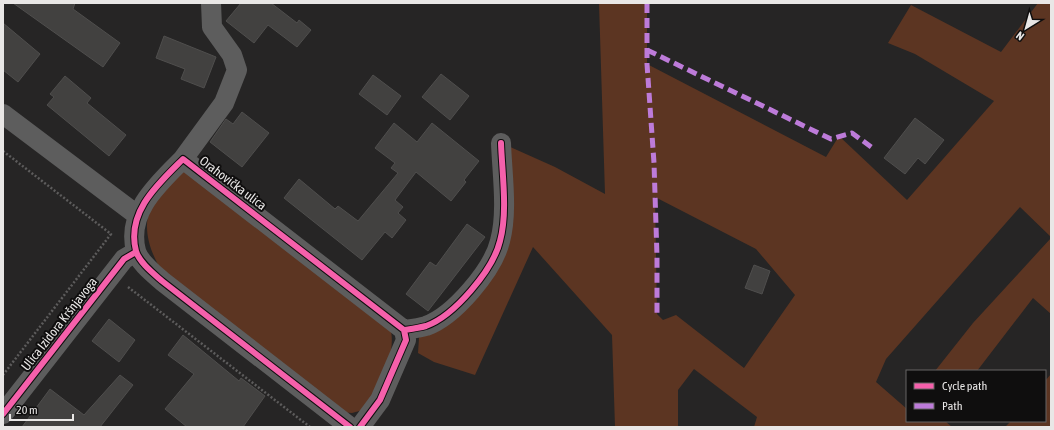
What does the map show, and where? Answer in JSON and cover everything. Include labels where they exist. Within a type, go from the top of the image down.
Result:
[{"type":"street","points":[[183,159],[224,103],[237,70],[232,55],[212,27],[211,3]]},
{"type":"street","points":[[3,114],[137,215]]},
{"type":"street","points":[[360,427],[380,400],[406,340],[404,330],[426,326],[446,315],[467,295],[496,255],[501,240],[503,210],[501,143]]},
{"type":"street","name":"Orahovička ulica","points":[[136,252],[135,228],[137,215],[154,188],[183,159],[404,330]]},
{"type":"street","points":[[136,252],[148,268],[162,281],[350,427]]},
{"type":"street","name":"Ulica Izidora Kršnjavoga","points":[[3,414],[124,259],[136,252]]},
{"type":"path","points":[[3,151],[111,234],[3,375]]},
{"type":"path","points":[[123,292],[128,286],[310,427]]},
{"type":"shaded area","points":[[599,3],[647,3],[647,64],[826,157],[839,136],[907,200],[994,101],[915,54],[888,43],[911,5],[1001,52],[1038,3],[1051,3],[1051,237],[1020,207],[886,359],[876,382],[906,408],[906,422],[946,422],[952,427],[754,427],[757,417],[694,369],[678,390],[678,427],[615,427],[612,335],[533,247],[475,375],[434,362],[418,353],[419,338],[426,326],[496,255],[501,143],[555,167],[605,194]],"holes":[[[655,197],[756,249],[795,295],[744,368],[676,315],[663,320],[657,314]]]},
{"type":"shaded area","points":[[184,171],[390,327],[392,337],[389,359],[375,392],[363,410],[352,413],[340,412],[162,271],[150,245],[147,226],[148,217],[156,199]]},
{"type":"shaded area","points":[[1051,238],[1051,314],[1033,298],[978,370],[936,370],[973,323]]},
{"type":"shaded area","points":[[1051,374],[1051,427],[1005,427],[1010,422],[1046,422],[1046,380]]},
{"type":"building","points":[[13,3],[75,3],[73,9],[120,43],[103,67]]},
{"type":"building","points":[[241,3],[271,3],[297,23],[299,20],[311,30],[297,47],[268,25],[254,43],[226,21]]},
{"type":"building","points":[[3,23],[40,54],[18,82],[3,70]]},
{"type":"building","points":[[164,36],[216,57],[204,88],[181,79],[185,69],[156,58]]},
{"type":"building","points":[[441,74],[469,96],[450,120],[422,97]]},
{"type":"building","points":[[373,75],[401,96],[387,115],[359,94]]},
{"type":"building","points":[[65,76],[91,98],[87,103],[126,135],[109,156],[47,105],[54,97],[50,94]]},
{"type":"building","points":[[242,112],[269,133],[242,167],[210,142],[226,119],[233,124]]},
{"type":"building","points":[[915,118],[944,140],[925,164],[918,158],[905,174],[884,158]]},
{"type":"building","points":[[394,123],[417,142],[432,123],[479,161],[464,180],[466,182],[451,201],[416,172],[395,200],[403,207],[398,213],[406,220],[392,238],[385,232],[362,260],[284,198],[299,179],[335,209],[338,206],[358,221],[398,173],[391,168],[395,163],[375,148]]},
{"type":"building","points":[[467,224],[485,237],[428,311],[406,294],[430,262],[436,266]]},
{"type":"building","points":[[754,265],[770,271],[762,294],[745,288]]},
{"type":"building","points":[[109,319],[135,340],[119,362],[92,341]]},
{"type":"building","points":[[183,335],[239,381],[241,378],[265,396],[243,427],[187,427],[165,409],[194,374],[168,355]]},
{"type":"building","points":[[120,375],[133,385],[100,427],[22,427],[50,389],[84,415]]},
{"type":"marked path","points":[[647,3],[647,64],[654,163],[657,314]]},
{"type":"marked path","points":[[647,50],[831,139],[852,133],[874,149]]},
{"type":"cycle path","points":[[404,330],[426,326],[437,321],[448,313],[471,291],[481,278],[496,253],[500,241],[504,218],[501,143]]},
{"type":"cycle path","points":[[350,427],[162,281],[140,259],[136,251],[134,237],[140,211],[146,200],[164,178],[183,159],[404,330],[406,340],[380,400],[360,427]]},
{"type":"cycle path","points":[[3,414],[124,259],[136,252]]}]
